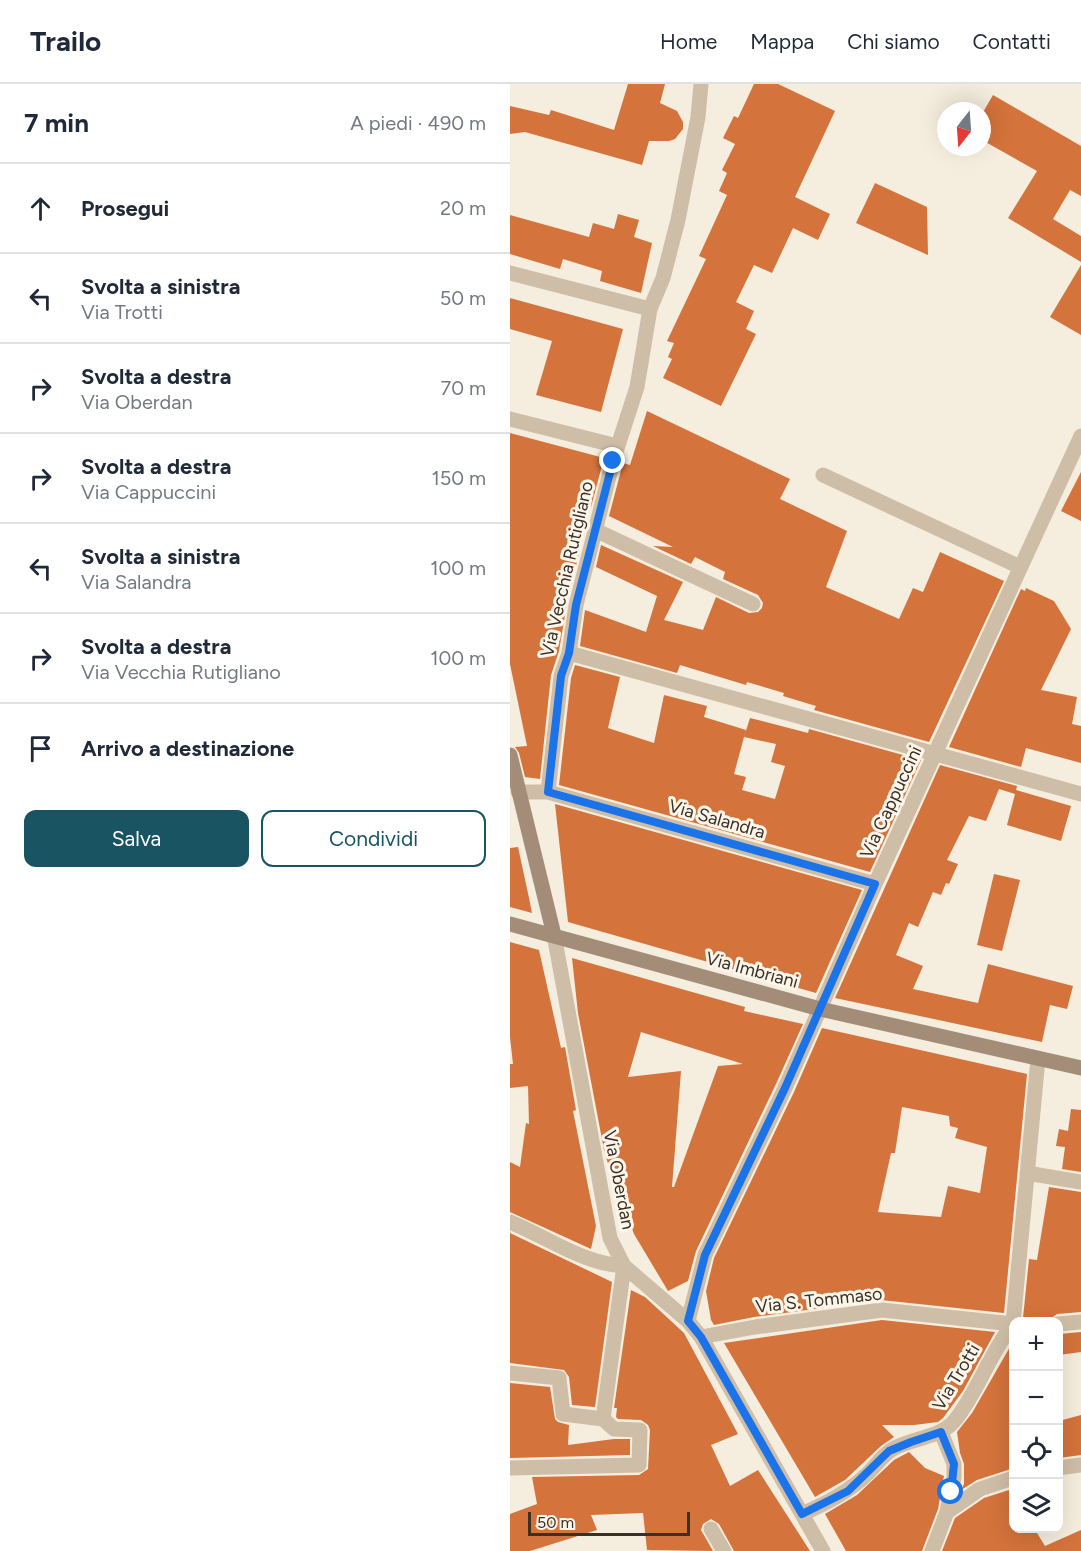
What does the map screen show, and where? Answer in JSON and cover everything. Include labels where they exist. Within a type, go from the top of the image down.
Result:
[{"type":"street","name":"Via Vecchia Rutigliano","points":[[548,792],[561,676],[569,653],[576,605],[617,446],[637,387],[650,309],[663,278],[678,220],[698,117],[701,84]]},
{"type":"street","points":[[510,273],[650,309]]},
{"type":"street","points":[[510,419],[617,446]]},
{"type":"street","name":"Via Cappuccini","points":[[688,1321],[705,1255],[741,1183],[875,884],[1081,436]]},
{"type":"street","points":[[823,475],[1020,567]]},
{"type":"street","points":[[595,530],[753,604]]},
{"type":"street","points":[[569,653],[1081,794]]},
{"type":"street","name":"Via Oberdan","points":[[510,755],[554,935],[610,1238],[624,1266],[688,1321],[701,1337],[823,1551]]},
{"type":"street","points":[[518,792],[548,792]]},
{"type":"street","name":"Via Salandra","points":[[548,792],[875,884]]},
{"type":"street","name":"Via Imbriani","points":[[510,924],[820,1009],[1081,1068]]},
{"type":"street","points":[[1014,1317],[1038,1059]]},
{"type":"street","points":[[1027,1173],[1081,1182]]},
{"type":"street","points":[[510,1222],[536,1232],[594,1262],[624,1266],[603,1419]]},
{"type":"street","name":"Via S. Tommaso","points":[[701,1337],[755,1327],[882,1310],[1009,1324]]},
{"type":"street","points":[[1063,1324],[1081,1322]]},
{"type":"street","name":"Via Trotti","points":[[802,1514],[848,1491],[889,1451],[941,1432],[956,1419],[972,1395],[1001,1339],[1009,1329]]},
{"type":"street","points":[[510,1372],[559,1378],[563,1414],[603,1419],[614,1429],[640,1430],[639,1465],[510,1468]]},
{"type":"street","points":[[932,1551],[947,1512],[954,1477],[954,1464],[941,1432]]},
{"type":"street","points":[[1063,1467],[1081,1465]]},
{"type":"street","points":[[947,1512],[980,1489],[1011,1479]]},
{"type":"street","points":[[711,1529],[724,1551]]},
{"type":"building","points":[[628,84],[665,84],[660,103],[677,111],[683,122],[683,129],[675,139],[649,141],[642,165],[525,132],[510,134],[510,106],[549,115],[551,110],[614,130]]},
{"type":"building","points":[[754,84],[778,84],[835,111],[795,197],[830,214],[818,240],[793,228],[772,273],[754,265],[736,302],[754,311],[746,329],[756,334],[721,406],[663,378],[672,359],[668,357],[674,343],[667,341],[706,259],[699,256],[727,195],[719,191],[727,173],[722,170],[735,144],[723,138],[734,116],[738,118]]},
{"type":"building","points":[[993,95],[1081,146],[1081,196],[1070,190],[1053,219],[1081,236],[1081,262],[1008,218],[1037,171],[991,145],[991,102],[989,102]]},
{"type":"building","points":[[875,183],[927,207],[928,255],[856,223]]},
{"type":"building","points":[[618,214],[639,220],[634,237],[652,243],[641,293],[600,281],[602,271],[563,259],[560,269],[510,254],[510,215],[589,237],[593,223],[614,229]]},
{"type":"building","points":[[1081,265],[1081,335],[1050,317]]},
{"type":"building","points":[[510,298],[623,329],[601,412],[536,395],[552,341],[510,329]]},
{"type":"building","points":[[647,411],[790,479],[780,499],[847,531],[826,587],[899,619],[913,588],[923,592],[940,552],[1004,581],[929,742],[814,710],[816,706],[747,682],[746,685],[680,665],[677,673],[580,646],[585,610],[646,632],[657,596],[596,567],[601,545],[683,582],[664,620],[703,630],[716,597],[749,613],[758,612],[762,608],[763,603],[758,595],[723,579],[725,572],[695,557],[691,564],[653,546],[673,547],[609,516],[623,463],[630,465]]},
{"type":"building","points":[[510,433],[604,458],[591,507],[587,505],[572,544],[581,545],[567,603],[559,651],[551,675],[540,779],[525,777],[519,753],[515,747],[527,746],[510,664]]},
{"type":"building","points":[[1081,472],[1081,521],[1061,511]]},
{"type":"building","points":[[1026,588],[1054,601],[1071,629],[1041,690],[1077,697],[1072,724],[1081,726],[1081,763],[1026,748],[1021,767],[949,747],[1021,589],[1025,591]]},
{"type":"building","points":[[575,665],[620,677],[608,728],[654,743],[664,695],[707,706],[704,717],[746,730],[744,737],[750,718],[808,733],[809,729],[921,760],[870,872],[559,785],[571,678]],"holes":[[[744,737],[776,744],[771,762],[785,766],[775,799],[742,790],[746,777],[734,774]]]},
{"type":"building","points":[[940,765],[1017,786],[1016,790],[1071,806],[1061,841],[1007,825],[1015,794],[999,789],[986,821],[969,816],[947,860],[958,864],[949,884],[946,883],[941,895],[933,892],[918,927],[909,923],[896,955],[923,966],[913,989],[978,1003],[988,964],[1073,986],[1067,1009],[1050,1005],[1042,1042],[835,998]]},
{"type":"building","points":[[555,804],[862,890],[816,993],[568,922]]},
{"type":"building","points":[[518,847],[532,913],[510,907],[510,848]]},
{"type":"building","points":[[994,874],[1020,880],[1002,951],[977,945]]},
{"type":"building","points":[[510,942],[539,950],[561,1048],[565,1047],[576,1110],[573,1111],[596,1226],[591,1249],[510,1212],[510,1162],[520,1167],[526,1123],[529,1124],[528,1086],[510,1088],[510,1064],[513,1064],[510,1037]]},
{"type":"building","points":[[572,958],[745,1007],[744,1011],[803,1024],[696,1251],[688,1281],[668,1291],[634,1234],[605,1155],[578,1013]],"holes":[[[641,1032],[743,1064],[718,1066],[674,1187],[672,1187],[681,1071],[628,1077]]]},
{"type":"building","points":[[822,1028],[1027,1074],[1004,1313],[881,1300],[754,1317],[714,1325],[706,1291],[714,1258],[794,1092]],"holes":[[[902,1107],[949,1116],[950,1126],[958,1128],[955,1138],[987,1147],[980,1193],[948,1186],[941,1217],[878,1212],[891,1153],[895,1153]]]},
{"type":"building","points":[[1071,1109],[1081,1110],[1081,1172],[1062,1169],[1065,1147],[1056,1146],[1059,1129],[1068,1131]]},
{"type":"building","points":[[1049,1187],[1081,1192],[1081,1312],[1057,1314],[1053,1317],[1023,1317],[1029,1259],[1037,1260]]},
{"type":"building","points":[[510,1233],[612,1282],[595,1407],[572,1405],[569,1377],[564,1370],[510,1363]]},
{"type":"building","points":[[631,1290],[645,1297],[684,1333],[738,1434],[711,1445],[730,1486],[758,1470],[810,1551],[734,1551],[719,1524],[711,1519],[703,1524],[701,1530],[713,1551],[647,1550],[643,1513],[591,1515],[597,1530],[530,1551],[510,1551],[510,1514],[537,1504],[532,1477],[639,1475],[648,1469],[650,1430],[648,1425],[641,1420],[618,1419],[616,1417],[617,1408],[614,1408]]},
{"type":"building","points":[[882,1320],[995,1332],[963,1391],[943,1418],[938,1422],[914,1425],[882,1425],[894,1437],[881,1446],[845,1480],[815,1497],[724,1343]]},
{"type":"building","points":[[1081,1332],[1081,1352],[1063,1354],[1063,1334]]},
{"type":"building","points":[[1009,1349],[1009,1470],[977,1480],[961,1490],[964,1484],[964,1464],[957,1432],[972,1413]]},
{"type":"building","points":[[510,1383],[550,1387],[555,1419],[569,1425],[568,1445],[630,1439],[630,1455],[510,1458]]},
{"type":"building","points":[[1081,1415],[1081,1455],[1063,1457],[1063,1420]]},
{"type":"building","points":[[909,1452],[925,1468],[944,1476],[938,1509],[922,1551],[846,1551],[825,1514],[857,1495],[894,1460]]},
{"type":"building","points":[[1009,1490],[1009,1533],[1037,1533],[1045,1546],[1081,1530],[1081,1551],[942,1551],[955,1518],[984,1498]]},
{"type":"route","points":[[613,461],[576,605],[569,653],[561,676],[548,792],[875,884],[785,1088],[705,1255],[688,1321],[701,1337],[802,1514],[848,1491],[866,1476],[889,1451],[941,1432],[954,1464],[951,1492]]}]
